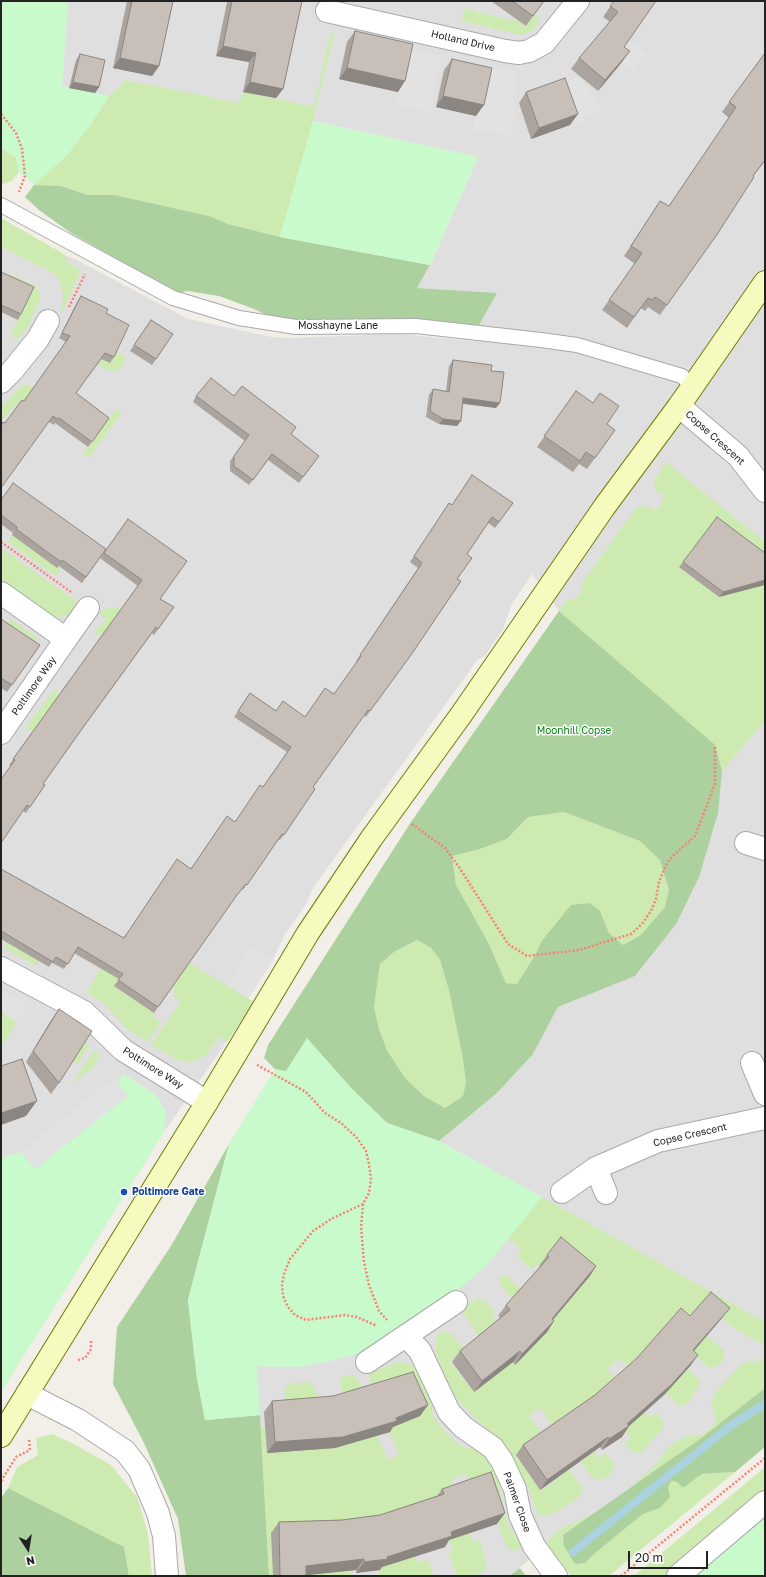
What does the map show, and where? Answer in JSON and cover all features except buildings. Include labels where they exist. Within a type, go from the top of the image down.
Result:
[{"type":"main road","points":[[1,1436],[207,1102],[308,933],[392,809],[461,715],[605,506],[679,406],[765,282]]},
{"type":"street","name":"Holland Drive","points":[[327,12],[519,53],[529,51],[544,44],[578,1]]},
{"type":"street","points":[[5,372],[38,339],[48,321]]},
{"type":"street","name":"Copse Crescent","points":[[679,406],[738,456],[765,491]]},
{"type":"street","points":[[1,593],[66,639]]},
{"type":"street","name":"Poltimore Way","points":[[1,733],[88,608]]},
{"type":"street","name":"Poltimore Way","points":[[1,968],[84,1012],[123,1050],[207,1102]]},
{"type":"street","points":[[752,1063],[765,1094]]},
{"type":"street","name":"Copse Crescent","points":[[562,1192],[596,1168],[658,1141],[765,1118]]},
{"type":"street","points":[[596,1168],[606,1193]]},
{"type":"street","points":[[366,1362],[456,1302]]},
{"type":"street","name":"Palmer Close","points":[[406,1336],[420,1351],[449,1412],[463,1427],[493,1448],[502,1461],[515,1489],[520,1514],[534,1546],[556,1576]]},
{"type":"street","points":[[27,1394],[78,1420],[125,1451],[139,1469],[158,1513],[164,1536],[167,1576]]},
{"type":"street","points":[[678,1576],[765,1502]]},
{"type":"lane","name":"Mosshayne Lane","points":[[1,205],[173,298],[239,318],[296,327],[416,326],[577,345],[682,376],[692,386]]},
{"type":"path","points":[[1,114],[16,133],[22,149],[25,176]]},
{"type":"path","points":[[48,321],[59,326],[87,268],[70,260],[75,246]]},
{"type":"path","points":[[1,542],[78,597],[88,608]]},
{"type":"path","points":[[392,809],[444,848],[459,867],[508,944],[527,956],[578,950],[631,934],[642,924],[651,911],[656,899],[659,882],[667,863],[695,836],[715,784],[715,745]]},
{"type":"path","points":[[255,1064],[306,1092],[324,1113],[341,1123],[357,1138],[366,1151],[371,1179],[368,1193],[363,1204],[361,1227],[364,1262],[369,1285],[384,1318]]},
{"type":"path","points":[[363,1204],[331,1219],[313,1231],[299,1245],[290,1259],[284,1274],[283,1296],[288,1307],[295,1315],[306,1320],[345,1316],[357,1318],[378,1327],[396,1328],[406,1336]]},
{"type":"path","points":[[621,1576],[765,1458]]},
{"type":"shaded area","points":[[68,1],[765,1],[765,1388],[700,1439],[598,1512],[548,1545],[509,1576],[269,1576],[269,1541],[256,1366],[296,1367],[330,1361],[541,1197],[439,1141],[497,1093],[533,1054],[558,1007],[635,976],[559,611],[532,574],[511,606],[503,629],[485,656],[478,659],[313,888],[306,904],[284,936],[273,960],[248,999],[254,1002],[164,1132],[1,1392],[1,230],[75,259],[188,319],[272,337],[288,338],[398,334],[474,341],[478,327],[496,293],[417,288],[430,265],[478,157],[126,80],[109,96],[62,86]]},
{"type":"shaded area","points":[[615,27],[647,54],[632,71],[600,44]]},
{"type":"shaded area","points":[[407,49],[441,56],[430,112],[395,104]]},
{"type":"shaded area","points":[[486,66],[515,72],[513,136],[473,130]]},
{"type":"shaded area","points":[[577,76],[603,108],[575,126],[574,121],[570,125],[558,89]]},
{"type":"shaded area","points":[[253,945],[273,960],[248,999],[227,985]]},
{"type":"shaded area","points":[[5,991],[28,1005],[17,1022],[1,1012],[1,999]]},
{"type":"shaded area","points":[[114,1078],[128,1096],[35,1169],[21,1152]]},
{"type":"green space","points":[[1,1],[68,1],[62,86],[109,96],[90,125],[67,155],[34,185],[19,172],[16,157],[1,148]]},
{"type":"green space","points":[[464,9],[517,20],[526,26],[535,14],[540,19],[532,31],[521,35],[462,21]]},
{"type":"green space","points":[[330,33],[334,34],[313,121],[280,237],[228,224],[209,216],[115,195],[88,195],[61,186],[34,185],[67,155],[90,125],[109,96],[126,80],[239,103],[243,92],[314,107]]},
{"type":"green space","points":[[313,121],[478,157],[430,265],[280,237]]},
{"type":"green space","points":[[1,148],[16,157],[19,172],[12,181],[3,184],[1,183]]},
{"type":"green space","points":[[34,185],[61,186],[88,195],[115,195],[209,216],[228,224],[280,237],[430,265],[417,288],[497,293],[478,327],[415,318],[302,321],[269,316],[219,296],[188,291],[177,293],[71,233],[39,210],[25,197]]},
{"type":"green space","points":[[1,218],[64,254],[68,263],[81,270],[61,314],[63,295],[59,280],[53,273],[1,247]]},
{"type":"green space","points":[[10,274],[35,286],[41,297],[26,331],[16,340],[11,333],[18,320],[6,282]]},
{"type":"green space","points":[[115,351],[126,357],[120,369],[115,371],[105,369],[87,358]]},
{"type":"green space","points":[[24,384],[38,389],[27,411],[16,404],[4,419],[1,417],[1,408]]},
{"type":"green space","points":[[116,409],[122,412],[89,458],[83,454]]},
{"type":"green space","points":[[666,462],[765,542],[765,721],[722,771],[715,745],[559,611],[568,599],[575,600],[583,589],[582,583],[636,508],[643,506],[659,510],[664,494],[658,493],[655,489],[654,482]]},
{"type":"green space","points":[[57,522],[35,552],[57,568],[59,566],[62,568],[56,576],[7,541],[12,535],[33,550]]},
{"type":"green space","points":[[1,548],[80,604],[74,612],[68,616],[53,617],[1,583]]},
{"type":"green space","points":[[113,607],[118,608],[127,614],[118,614],[103,634],[99,632],[97,635],[94,633],[106,619],[99,613]]},
{"type":"green space","name":"Moonhill Copse","points":[[559,611],[715,745],[722,771],[718,813],[699,877],[676,924],[635,976],[558,1007],[533,1054],[497,1093],[439,1141],[387,1123],[352,1089],[307,1039],[286,1072],[275,1069],[264,1058],[268,1045],[411,822]],"holes":[[[564,812],[640,841],[660,860],[669,890],[665,907],[641,935],[623,945],[609,933],[600,911],[590,903],[571,905],[541,942],[535,955],[517,984],[506,983],[488,942],[456,885],[452,856],[480,849],[507,839],[528,817]],[[417,940],[431,948],[440,960],[449,991],[462,1054],[466,1082],[463,1096],[445,1108],[424,1096],[405,1078],[387,1050],[379,1029],[374,1007],[380,964],[394,952]]]},
{"type":"green space","points":[[10,619],[38,639],[36,641],[19,629],[15,634],[3,630]]},
{"type":"green space","points":[[55,689],[58,691],[56,694],[59,696],[44,717],[52,723],[50,725],[42,719],[33,731],[25,729]]},
{"type":"green space","points":[[564,812],[640,841],[660,860],[669,890],[665,907],[641,935],[623,945],[609,933],[600,911],[541,942],[535,955],[517,984],[506,983],[488,942],[456,885],[452,855],[480,849],[507,839],[528,817]]},
{"type":"green space","points":[[417,940],[431,948],[440,960],[449,991],[462,1054],[466,1082],[463,1096],[445,1108],[424,1096],[405,1078],[387,1050],[379,1029],[374,1007],[380,964],[394,952]]},
{"type":"green space","points":[[116,941],[154,1013],[152,1016],[161,1022],[148,1042],[126,1028],[106,1005],[87,992]]},
{"type":"green space","points":[[7,942],[38,955],[35,960],[39,962],[37,966],[4,948]]},
{"type":"green space","points":[[188,962],[254,1002],[227,1042],[219,1037],[206,1055],[194,1061],[185,1062],[174,1058],[151,1045],[181,1001],[173,996],[175,992],[170,988]]},
{"type":"green space","points":[[1,1012],[17,1022],[1,1047]]},
{"type":"green space","points":[[81,1035],[89,1046],[77,1064],[72,1062]]},
{"type":"green space","points":[[307,1038],[352,1089],[387,1123],[439,1141],[542,1197],[488,1264],[451,1296],[365,1352],[330,1361],[296,1367],[257,1366],[260,1415],[205,1420],[197,1378],[188,1300],[229,1144],[275,1069],[286,1071]]},
{"type":"green space","points":[[94,1050],[99,1055],[96,1063],[90,1070],[72,1083]]},
{"type":"green space","points":[[123,1073],[158,1097],[166,1112],[164,1132],[1,1392],[1,1158],[21,1152],[35,1169],[128,1096],[118,1083]]},
{"type":"green space","points":[[229,1144],[188,1300],[197,1378],[205,1420],[260,1415],[269,1576],[186,1576],[178,1519],[143,1441],[113,1384],[117,1327],[171,1246]]},
{"type":"green space","points":[[542,1197],[765,1322],[765,1346],[735,1329],[704,1303],[688,1320],[724,1350],[724,1359],[720,1365],[710,1368],[691,1352],[674,1318],[674,1383],[688,1368],[701,1382],[688,1403],[684,1405],[678,1405],[639,1361],[629,1368],[620,1358],[607,1369],[616,1380],[629,1426],[645,1412],[650,1417],[656,1412],[664,1423],[664,1428],[640,1453],[632,1452],[625,1443],[631,1439],[622,1427],[554,1428],[540,1408],[529,1416],[543,1436],[516,1455],[541,1491],[556,1481],[551,1473],[565,1464],[582,1487],[580,1496],[573,1502],[550,1515],[544,1516],[537,1514],[529,1489],[505,1446],[459,1402],[450,1388],[435,1351],[435,1341],[439,1332],[452,1334],[465,1350],[450,1362],[474,1392],[546,1332],[499,1284],[499,1277],[506,1276],[555,1317],[588,1277],[554,1248],[539,1266],[537,1264],[532,1270],[518,1257],[521,1249],[508,1238]]},
{"type":"green space","points":[[474,1300],[484,1300],[496,1312],[492,1316],[498,1323],[486,1336],[482,1332],[478,1335],[461,1310]]},
{"type":"green space","points":[[765,1349],[765,1388],[700,1439],[625,1493],[657,1463],[670,1445],[687,1436],[703,1436],[716,1422],[711,1403],[715,1393],[741,1364],[750,1361],[760,1363]]},
{"type":"green space","points":[[401,1361],[416,1367],[430,1397],[434,1417],[444,1430],[454,1441],[465,1447],[481,1451],[495,1467],[508,1525],[522,1547],[514,1551],[507,1548],[483,1483],[472,1487],[467,1474],[451,1479],[456,1492],[395,1563],[415,1556],[418,1563],[428,1560],[434,1576],[380,1576],[375,1526],[332,1572],[351,1570],[351,1576],[269,1576],[261,1428],[265,1428],[286,1406],[285,1391],[288,1384],[311,1383],[318,1396],[320,1411],[345,1401],[340,1381],[343,1376],[352,1375],[357,1378],[363,1390],[377,1435],[388,1460],[399,1454],[374,1396],[369,1373]]},
{"type":"green space","points":[[765,1388],[765,1447],[735,1472],[702,1474],[683,1488],[677,1482],[671,1481],[668,1488],[670,1497],[660,1508],[643,1514],[585,1563],[575,1564],[564,1546],[563,1535],[700,1439]]},
{"type":"green space","points":[[52,1434],[72,1443],[111,1465],[137,1497],[148,1533],[152,1576],[129,1576],[124,1547],[8,1488],[17,1467],[38,1455],[36,1438]]},
{"type":"green space","points":[[595,1451],[599,1458],[606,1453],[614,1463],[614,1467],[609,1475],[601,1480],[595,1480],[591,1477],[581,1461]]},
{"type":"green space","points":[[765,1467],[765,1493],[677,1568],[664,1576],[634,1576]]},
{"type":"green space","points":[[735,1472],[609,1576],[571,1576],[548,1545],[549,1538],[562,1528],[598,1512],[563,1535],[585,1563],[643,1514],[660,1508],[671,1481],[677,1482],[683,1488],[702,1474]]},
{"type":"green space","points":[[8,1488],[124,1547],[129,1576],[1,1576],[1,1498]]},
{"type":"green space","points":[[765,1511],[765,1576],[687,1576]]},
{"type":"green space","points":[[469,1533],[473,1542],[480,1540],[487,1567],[484,1571],[474,1576],[457,1576],[448,1552],[453,1550],[449,1540]]},
{"type":"green space","points":[[520,1568],[526,1576],[509,1576]]},
{"type":"waterway","points":[[573,1552],[734,1423],[765,1404]]},
{"type":"place","name":"Poltimore Gate","points":[[124,1192]]}]
